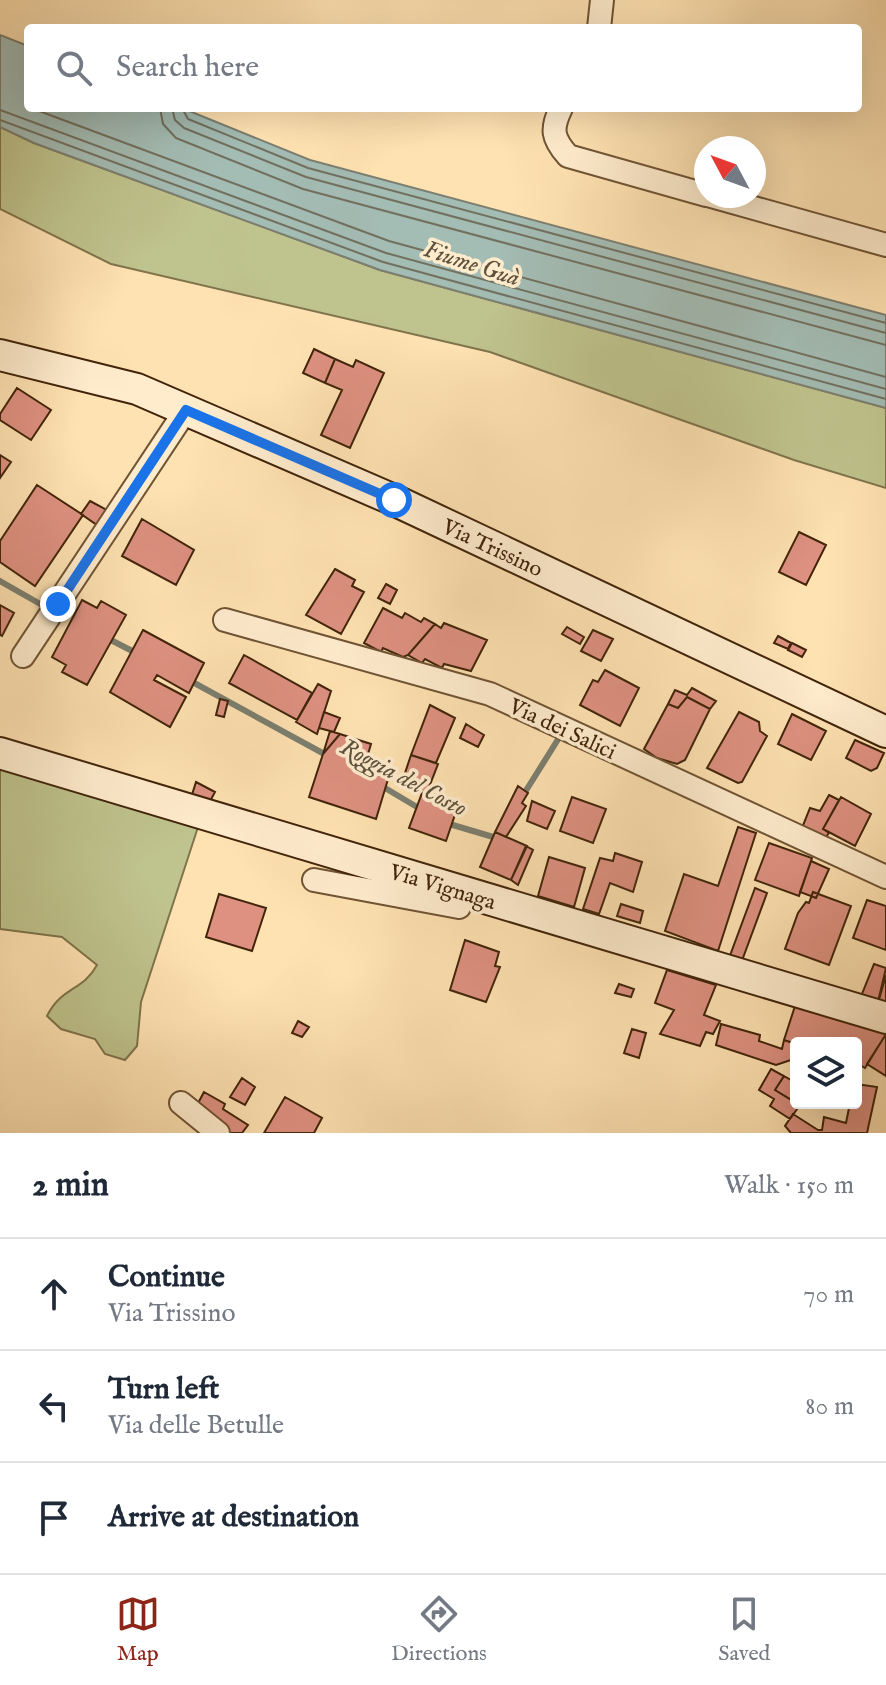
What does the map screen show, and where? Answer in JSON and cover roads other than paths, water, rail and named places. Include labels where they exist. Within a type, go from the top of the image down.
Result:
[{"type":"main road","name":"Via Trissino","points":[[0,355],[137,389],[394,500],[886,732]]},
{"type":"main road","name":"Via Vignaga","points":[[0,753],[886,1018]]},
{"type":"street","points":[[599,24],[602,0]]},
{"type":"street","points":[[559,112],[553,126],[555,142],[568,156],[694,191]]},
{"type":"street","points":[[754,208],[886,245]]},
{"type":"street","points":[[23,656],[186,410]]},
{"type":"street","name":"Via dei Salici","points":[[225,620],[490,694],[886,877]]},
{"type":"street","points":[[314,880],[459,907],[461,892]]},
{"type":"street","points":[[181,1103],[218,1133]]},
{"type":"water","name":"Fiume Guà","points":[[0,35],[24,44],[24,112],[192,112],[310,160],[886,315],[886,408],[380,270],[34,143],[0,127]]},
{"type":"waterway","name":"Roggia del Costo","points":[[0,581],[49,609]]},
{"type":"waterway","name":"Roggia del Costo","points":[[105,637],[138,654]]},
{"type":"waterway","name":"Roggia del Costo","points":[[187,679],[328,756]]},
{"type":"waterway","name":"Roggia del Costo","points":[[522,797],[562,733]]},
{"type":"waterway","name":"Roggia del Costo","points":[[380,785],[422,810]]},
{"type":"waterway","name":"Roggia del Costo","points":[[446,823],[500,839]]}]
